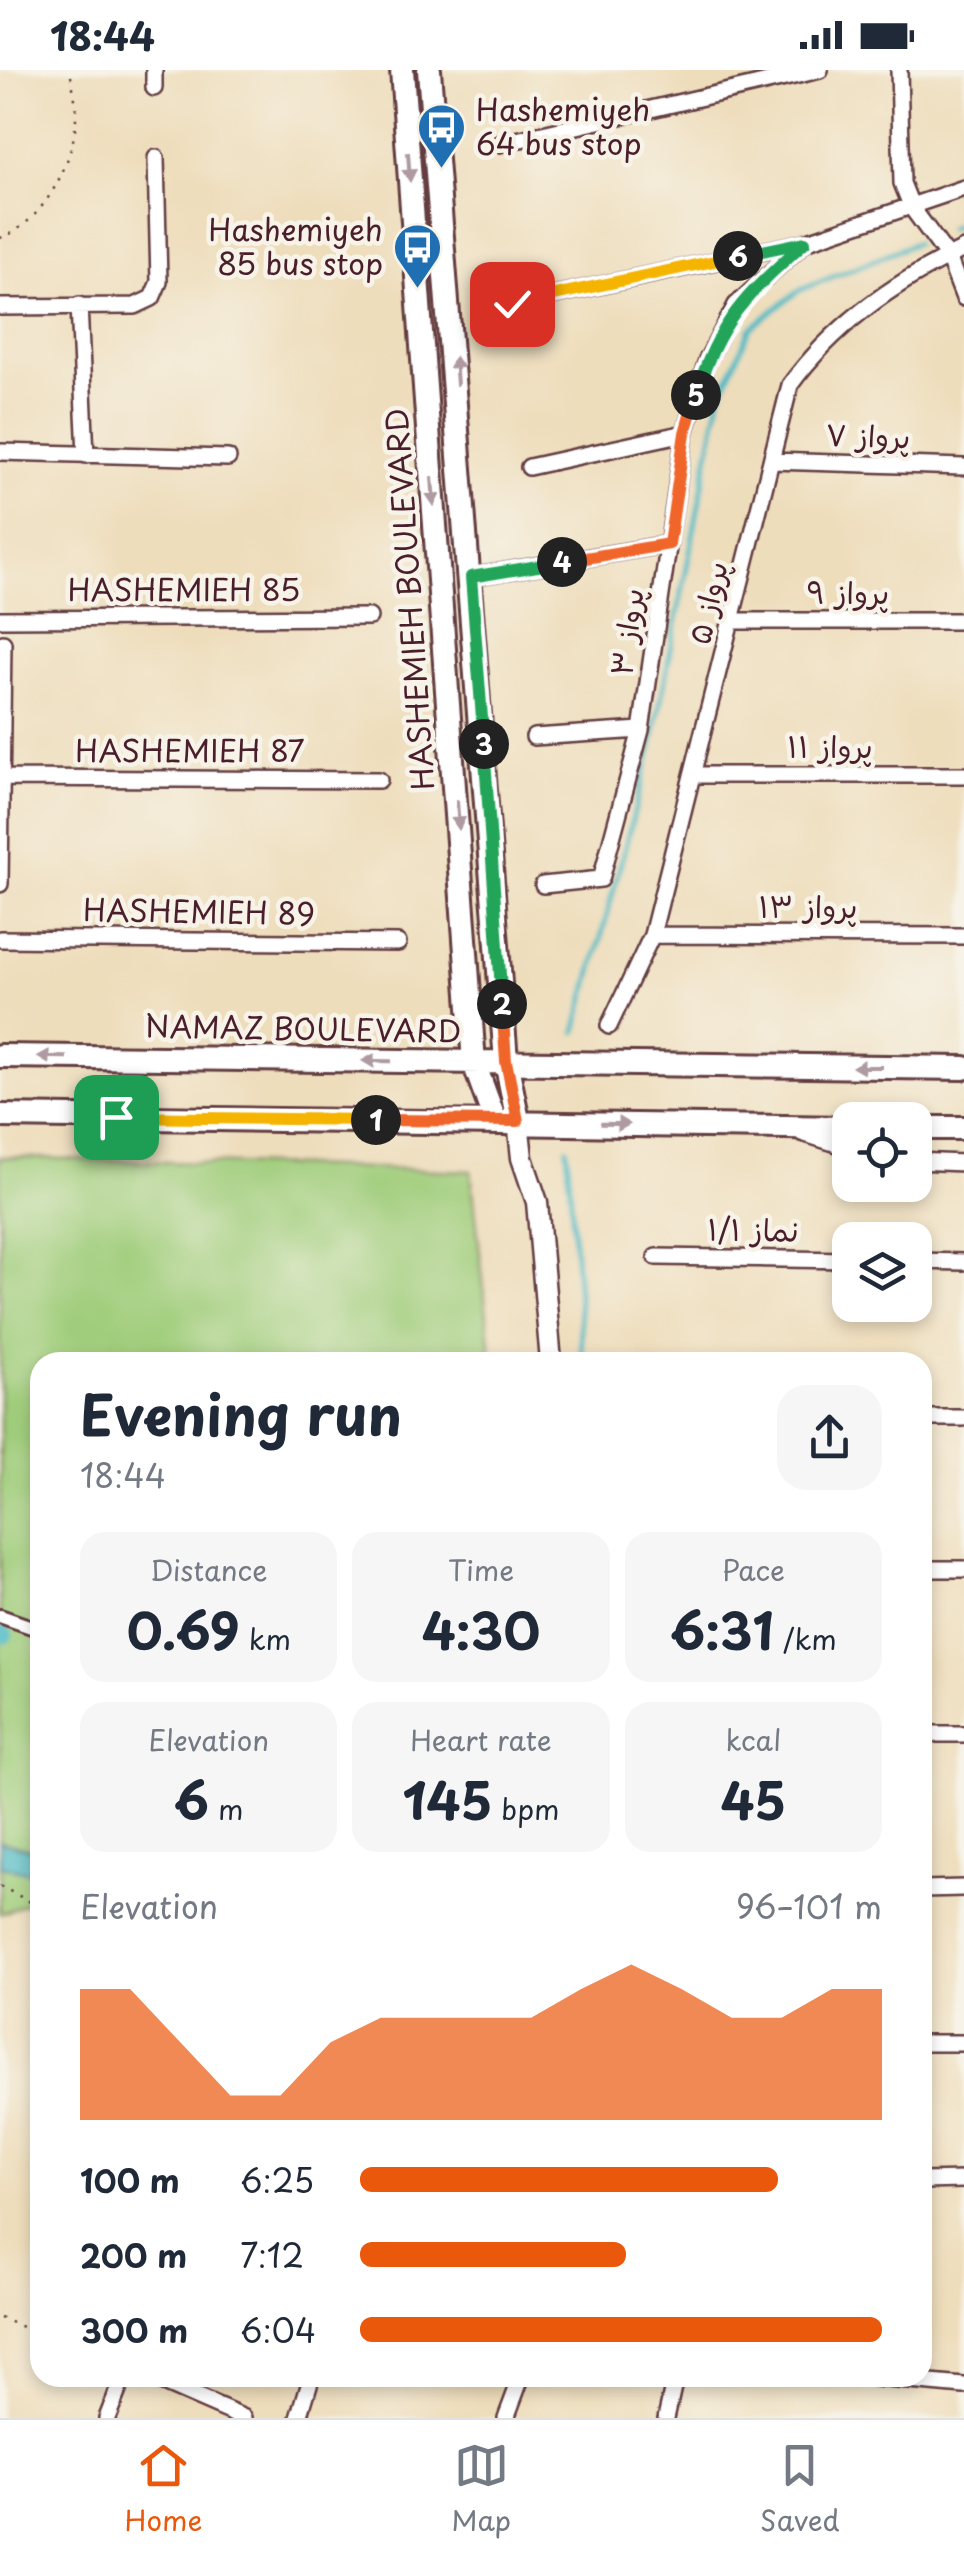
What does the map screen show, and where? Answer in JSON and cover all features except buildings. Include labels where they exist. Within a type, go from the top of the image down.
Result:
[{"type":"main road","name":"HASHEMIEH BOULEVARD","points":[[402,70],[474,1063],[506,1121]]},
{"type":"main road","name":"HASHEMIEH BOULEVARD","points":[[429,70],[471,577],[506,1061],[506,1121]]},
{"type":"main road","name":"NAMAZ BOULEVARD","points":[[0,1056],[964,1068]]},
{"type":"main road","points":[[0,1116],[832,1128]]},
{"type":"main road","points":[[932,1128],[964,1128]]},
{"type":"street","points":[[154,70],[154,88]]},
{"type":"street","points":[[499,144],[820,70]]},
{"type":"street","points":[[899,70],[902,183],[912,208],[948,256],[964,298]]},
{"type":"street","points":[[0,307],[135,306],[152,298],[159,282],[156,158]]},
{"type":"street","name":"پرواز ۳","points":[[543,884],[601,879],[642,730],[685,433],[707,360],[736,305],[805,242],[964,188]]},
{"type":"street","points":[[512,304],[805,242]]},
{"type":"street","name":"پرواز ۵","points":[[608,1026],[652,935],[790,385],[820,345],[849,319],[964,249]]},
{"type":"street","points":[[79,305],[86,455]]},
{"type":"street","points":[[528,467],[685,433]]},
{"type":"street","points":[[0,452],[228,458]]},
{"type":"street","name":"پرواز ۷","points":[[771,461],[964,468]]},
{"type":"street","points":[[471,577],[669,544]]},
{"type":"street","name":"HASHEMIEH 85","points":[[0,620],[369,617]]},
{"type":"street","points":[[0,620],[0,884]]},
{"type":"street","name":"پرواز ۹","points":[[733,622],[964,621]]},
{"type":"street","points":[[534,737],[642,730]]},
{"type":"street","name":"پرواز ۱۱","points":[[695,775],[964,776]]},
{"type":"street","name":"HASHEMIEH 87","points":[[1,778],[379,780]]},
{"type":"street","name":"پرواز ۱۳","points":[[652,935],[964,936]]},
{"type":"street","name":"HASHEMIEH 89","points":[[0,939],[398,942]]},
{"type":"street","points":[[506,1121],[538,1202],[550,1352]]},
{"type":"street","points":[[784,1128],[832,1143]]},
{"type":"street","points":[[932,1162],[964,1163]]},
{"type":"street","name":"نماز ۱/۱","points":[[656,1257],[832,1260]]},
{"type":"street","points":[[932,1261],[964,1262]]},
{"type":"street","points":[[932,1418],[964,1418]]},
{"type":"street","points":[[932,1569],[964,1568]]},
{"type":"street","points":[[0,1616],[30,1626]]},
{"type":"street","points":[[932,1734],[964,1734]]},
{"type":"street","points":[[932,1888],[964,1888]]},
{"type":"street","points":[[932,2043],[964,2042]]},
{"type":"street","points":[[932,2181],[964,2180]]},
{"type":"street","points":[[932,2383],[964,2386]]},
{"type":"street","points":[[108,2418],[120,2387]]},
{"type":"street","points":[[173,2387],[244,2418]]},
{"type":"street","points":[[299,2418],[308,2387]]},
{"type":"street","points":[[506,2418],[518,2387]]},
{"type":"street","points":[[666,2418],[673,2387]]},
{"type":"path","points":[[0,238],[15,233],[37,212],[65,167],[76,118],[70,70]]},
{"type":"path","points":[[0,1886],[30,1902]]},
{"type":"path","points":[[0,2318],[30,2330]]},
{"type":"green space","points":[[0,1157],[471,1171],[491,1352],[30,1352],[30,1902],[0,1914]]},
{"type":"water","points":[[0,1841],[30,1848],[30,1873],[0,1866]]},
{"type":"waterway","points":[[949,228],[964,221]]},
{"type":"waterway","points":[[576,1032],[653,741],[720,397],[750,329],[798,291],[915,243]]},
{"type":"waterway","points":[[567,1148],[582,1352]]},
{"type":"waterway","points":[[0,1634],[4,1635]]},
{"type":"place","name":"Hashemiyeh 64 bus stop","points":[[441,170]]},
{"type":"place","name":"Hashemiyeh 85 bus stop","points":[[418,290]]},
{"type":"route","points":[[116,1117],[518,1121],[506,1061],[471,577],[669,544],[685,433],[707,360],[736,305],[805,242],[512,304]]}]
